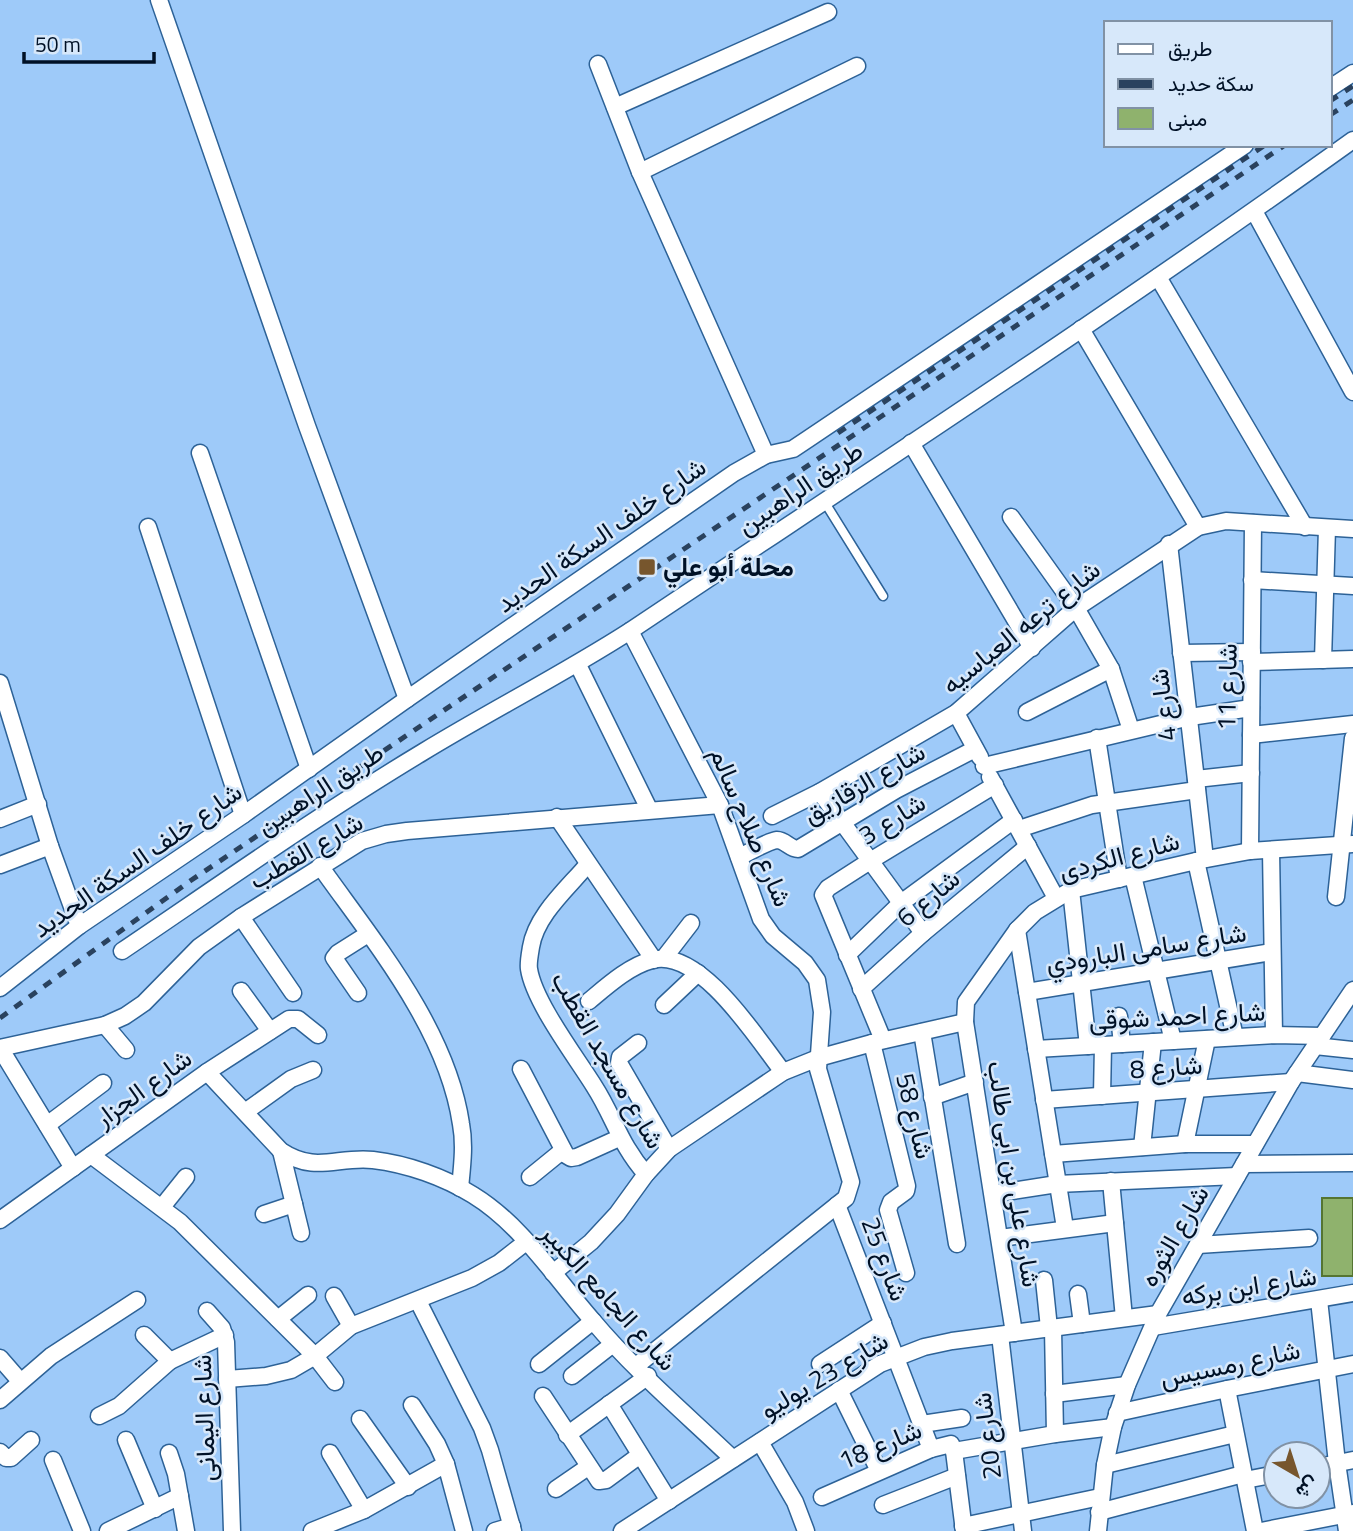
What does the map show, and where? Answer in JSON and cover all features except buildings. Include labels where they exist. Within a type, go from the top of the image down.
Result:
[{"type":"street","points":[[159,0],[307,426],[407,699]]},
{"type":"street","points":[[615,107],[828,12]]},
{"type":"street","points":[[598,64],[640,172],[766,455]]},
{"type":"street","points":[[640,172],[857,66]]},
{"type":"street","points":[[1332,87],[1353,72]]},
{"type":"street","name":"طريق الراهبين","points":[[122,951],[424,751],[578,665],[630,631],[1158,277],[1353,140]]},
{"type":"street","name":"شارع خلف السكة الحديد","points":[[0,988],[79,926],[734,473],[766,455],[793,449],[1242,147]]},
{"type":"street","points":[[1254,211],[1353,392]]},
{"type":"street","points":[[1158,277],[1305,527]]},
{"type":"street","points":[[1081,329],[1198,527]]},
{"type":"street","points":[[911,443],[1032,648]]},
{"type":"street","points":[[200,453],[309,769]]},
{"type":"street","points":[[1011,517],[1076,608],[1111,669],[1131,730]]},
{"type":"street","name":"شارع ترعه العباسيه","points":[[772,816],[820,792],[956,713],[1076,608],[1198,527],[1226,521],[1353,529]]},
{"type":"street","name":"شارع 11","points":[[1250,851],[1253,523]]},
{"type":"street","points":[[148,527],[243,815]]},
{"type":"street","points":[[1323,660],[1327,528]]},
{"type":"street","name":"شارع 4","points":[[1169,544],[1196,785],[1200,860],[1217,961],[1235,1037]]},
{"type":"street","points":[[1252,580],[1353,586]]},
{"type":"street","name":"شارع صلاح سالم","points":[[630,631],[720,805],[761,919],[773,936],[805,962],[817,980],[822,1012],[818,1069],[850,1171],[851,1182],[841,1201]]},
{"type":"street","points":[[1181,653],[1353,659]]},
{"type":"street","points":[[578,665],[649,809]]},
{"type":"street","points":[[1027,712],[1111,669]]},
{"type":"street","points":[[0,683],[50,846],[79,926]]},
{"type":"street","points":[[984,765],[1189,717],[1251,708]]},
{"type":"street","points":[[956,713],[1056,898]]},
{"type":"street","points":[[1251,735],[1353,724]]},
{"type":"street","points":[[1097,738],[1107,804],[1126,878],[1156,971],[1173,1041]]},
{"type":"street","points":[[1336,897],[1347,845],[1353,738]]},
{"type":"street","name":"شارع الزقازيق","points":[[739,857],[777,840],[798,849],[896,790],[975,749]]},
{"type":"street","points":[[878,1042],[847,955],[901,903],[1016,824],[1092,805],[1251,773]]},
{"type":"street","name":"شارع 3","points":[[847,955],[822,895],[828,888],[995,785]]},
{"type":"street","points":[[820,792],[923,933]]},
{"type":"street","points":[[0,819],[38,804]]},
{"type":"street","name":"شارع القطب","points":[[0,1048],[105,1024],[125,1016],[144,1003],[199,947],[362,841],[386,834],[649,809],[720,805]]},
{"type":"street","points":[[557,817],[659,959],[679,963],[698,973],[725,998],[783,1072]]},
{"type":"street","name":"شارع الكردى","points":[[965,1022],[967,1002],[1017,930],[1035,912],[1072,890],[1250,851],[1347,845]]},
{"type":"street","points":[[0,865],[50,846]]},
{"type":"street","name":"شارع 6","points":[[861,989],[923,933],[1028,846]]},
{"type":"street","points":[[1271,850],[1274,1035]]},
{"type":"street","name":"شارع مسجد القطب","points":[[588,863],[541,920],[531,945],[529,968],[538,993],[572,1054],[595,1087],[630,1156],[646,1174]]},
{"type":"street","points":[[320,866],[400,978],[424,1021],[456,1095],[462,1126],[460,1188]]},
{"type":"street","points":[[1072,890],[1082,983],[1102,1096]]},
{"type":"street","points":[[241,918],[292,993]]},
{"type":"street","points":[[589,1002],[622,976],[659,959],[691,923]]},
{"type":"street","points":[[1017,930],[1065,1228]]},
{"type":"street","points":[[358,993],[334,958],[368,934]]},
{"type":"street","name":"شارع سامى البارودي","points":[[1027,992],[1272,952]]},
{"type":"street","points":[[664,1005],[698,973]]},
{"type":"street","points":[[241,991],[270,1031]]},
{"type":"street","name":"شارع الثوره","points":[[1098,1531],[1105,1465],[1115,1420],[1127,1385],[1156,1320],[1294,1078],[1352,994]]},
{"type":"street","points":[[1119,1016],[1122,1044]]},
{"type":"street","name":"شارع الجزار","points":[[0,1220],[207,1072],[270,1031],[293,1018],[318,1035]]},
{"type":"street","points":[[553,1273],[609,1224],[646,1174],[669,1149],[783,1072],[818,1058],[965,1022]]},
{"type":"street","name":"شارع على بن ابى طالب","points":[[965,1022],[1000,1238],[1007,1334]]},
{"type":"street","points":[[105,1024],[126,1050]]},
{"type":"street","points":[[922,1032],[957,1244]]},
{"type":"street","name":"شارع احمد شوقى","points":[[1036,1049],[1274,1035],[1318,1041],[1353,1050]]},
{"type":"street","points":[[1185,1144],[1207,1039]]},
{"type":"street","name":"شارع 58","points":[[878,1042],[907,1186],[906,1191],[891,1202],[888,1210],[906,1273]]},
{"type":"street","points":[[1142,1147],[1153,1042]]},
{"type":"street","points":[[638,1043],[620,1057],[619,1063],[669,1149]]},
{"type":"street","points":[[0,1048],[73,1168]]},
{"type":"street","points":[[522,1069],[562,1151],[571,1158],[620,1138]]},
{"type":"street","points":[[245,1112],[291,1079],[313,1070]]},
{"type":"street","points":[[207,1072],[281,1151],[301,1233]]},
{"type":"street","name":"شارع 8","points":[[1044,1100],[1197,1089],[1294,1078],[1353,1080]]},
{"type":"street","points":[[933,1097],[975,1082]]},
{"type":"street","points":[[47,1125],[103,1083]]},
{"type":"street","points":[[1053,1154],[1185,1144],[1255,1144]]},
{"type":"street","name":"شارع الجامع الكبير","points":[[281,1151],[308,1164],[371,1160],[406,1166],[460,1188],[502,1216],[613,1344],[733,1459]]},
{"type":"street","points":[[530,1177],[562,1151]]},
{"type":"street","points":[[91,1155],[162,1207],[315,1356],[335,1382]]},
{"type":"street","points":[[993,1194],[1058,1184],[1353,1163]]},
{"type":"street","points":[[162,1207],[186,1177]]},
{"type":"street","points":[[1111,1181],[1124,1318]]},
{"type":"street","points":[[567,1435],[609,1404],[642,1371],[841,1201]]},
{"type":"street","name":"شارع 25","points":[[841,1201],[883,1323],[931,1448]]},
{"type":"street","points":[[264,1214],[294,1204]]},
{"type":"street","points":[[1000,1238],[1115,1223]]},
{"type":"street","points":[[1198,1245],[1309,1238]]},
{"type":"street","points":[[227,1379],[266,1376],[291,1370],[315,1356],[351,1326],[472,1278],[499,1263],[526,1242]]},
{"type":"street","points":[[1044,1280],[1051,1328],[1055,1434]]},
{"type":"street","name":"شارع ابن بركه","points":[[1156,1320],[1319,1300],[1353,1293]]},
{"type":"street","points":[[1078,1294],[1082,1324]]},
{"type":"street","points":[[278,1320],[308,1295]]},
{"type":"street","points":[[334,1296],[351,1326]]},
{"type":"street","points":[[0,1400],[20,1381],[94,1326],[137,1300]]},
{"type":"street","points":[[1261,1531],[1348,1520],[1345,1462],[1327,1369],[1319,1300]]},
{"type":"street","points":[[418,1301],[482,1428],[513,1529],[495,1531]]},
{"type":"street","name":"شارع اليمانى","points":[[207,1311],[225,1335],[232,1531]]},
{"type":"street","name":"شارع 23 يوليو","points":[[622,1531],[839,1390],[897,1356],[933,1345],[1007,1334],[1124,1318],[1156,1320]]},
{"type":"street","points":[[539,1364],[593,1321]]},
{"type":"street","points":[[820,1364],[883,1323]]},
{"type":"street","name":"شارع 20","points":[[1007,1334],[1013,1441],[1023,1531]]},
{"type":"street","points":[[144,1335],[170,1361]]},
{"type":"street","points":[[99,1416],[119,1406],[170,1361],[225,1335]]},
{"type":"street","points":[[572,1376],[613,1344]]},
{"type":"street","points":[[0,1358],[20,1381]]},
{"type":"street","name":"شارع رمسيس","points":[[954,1451],[1055,1434],[1227,1389],[1353,1364]]},
{"type":"street","points":[[1054,1394],[1127,1385]]},
{"type":"street","points":[[1227,1389],[1255,1531]]},
{"type":"street","points":[[839,1390],[879,1471]]},
{"type":"street","points":[[543,1396],[595,1478],[603,1481],[640,1455]]},
{"type":"street","points":[[609,1404],[669,1501]]},
{"type":"street","points":[[412,1405],[437,1444],[446,1464],[459,1529]]},
{"type":"street","points":[[922,1424],[962,1418]]},
{"type":"street","points":[[360,1419],[408,1487]]},
{"type":"street","points":[[1105,1465],[1235,1434]]},
{"type":"street","points":[[0,1452],[6,1458],[11,1458],[31,1440]]},
{"type":"street","points":[[126,1440],[155,1509]]},
{"type":"street","points":[[760,1442],[795,1502],[806,1531]]},
{"type":"street","name":"شارع 18","points":[[822,1497],[931,1448],[951,1444],[954,1451]]},
{"type":"street","points":[[954,1451],[963,1528],[1021,1514],[1099,1505],[1262,1475]]},
{"type":"street","points":[[169,1453],[186,1531]]},
{"type":"street","points":[[330,1453],[364,1510]]},
{"type":"street","points":[[53,1460],[82,1531]]},
{"type":"street","points":[[312,1531],[364,1510],[446,1464]]},
{"type":"street","points":[[556,1489],[588,1467]]},
{"type":"street","points":[[883,1505],[957,1476]]},
{"type":"street","points":[[108,1531],[180,1496]]},
{"type":"lane","points":[[824,501],[883,596]]},
{"type":"railway","points":[[1332,100],[1353,86]]},
{"type":"railway","points":[[1332,114],[1353,100]]},
{"type":"railway","points":[[838,433],[1262,147]]},
{"type":"railway","points":[[0,1018],[190,881],[1282,147]]},
{"type":"place","name":"محلة أبو علي","points":[[647,567]]}]
